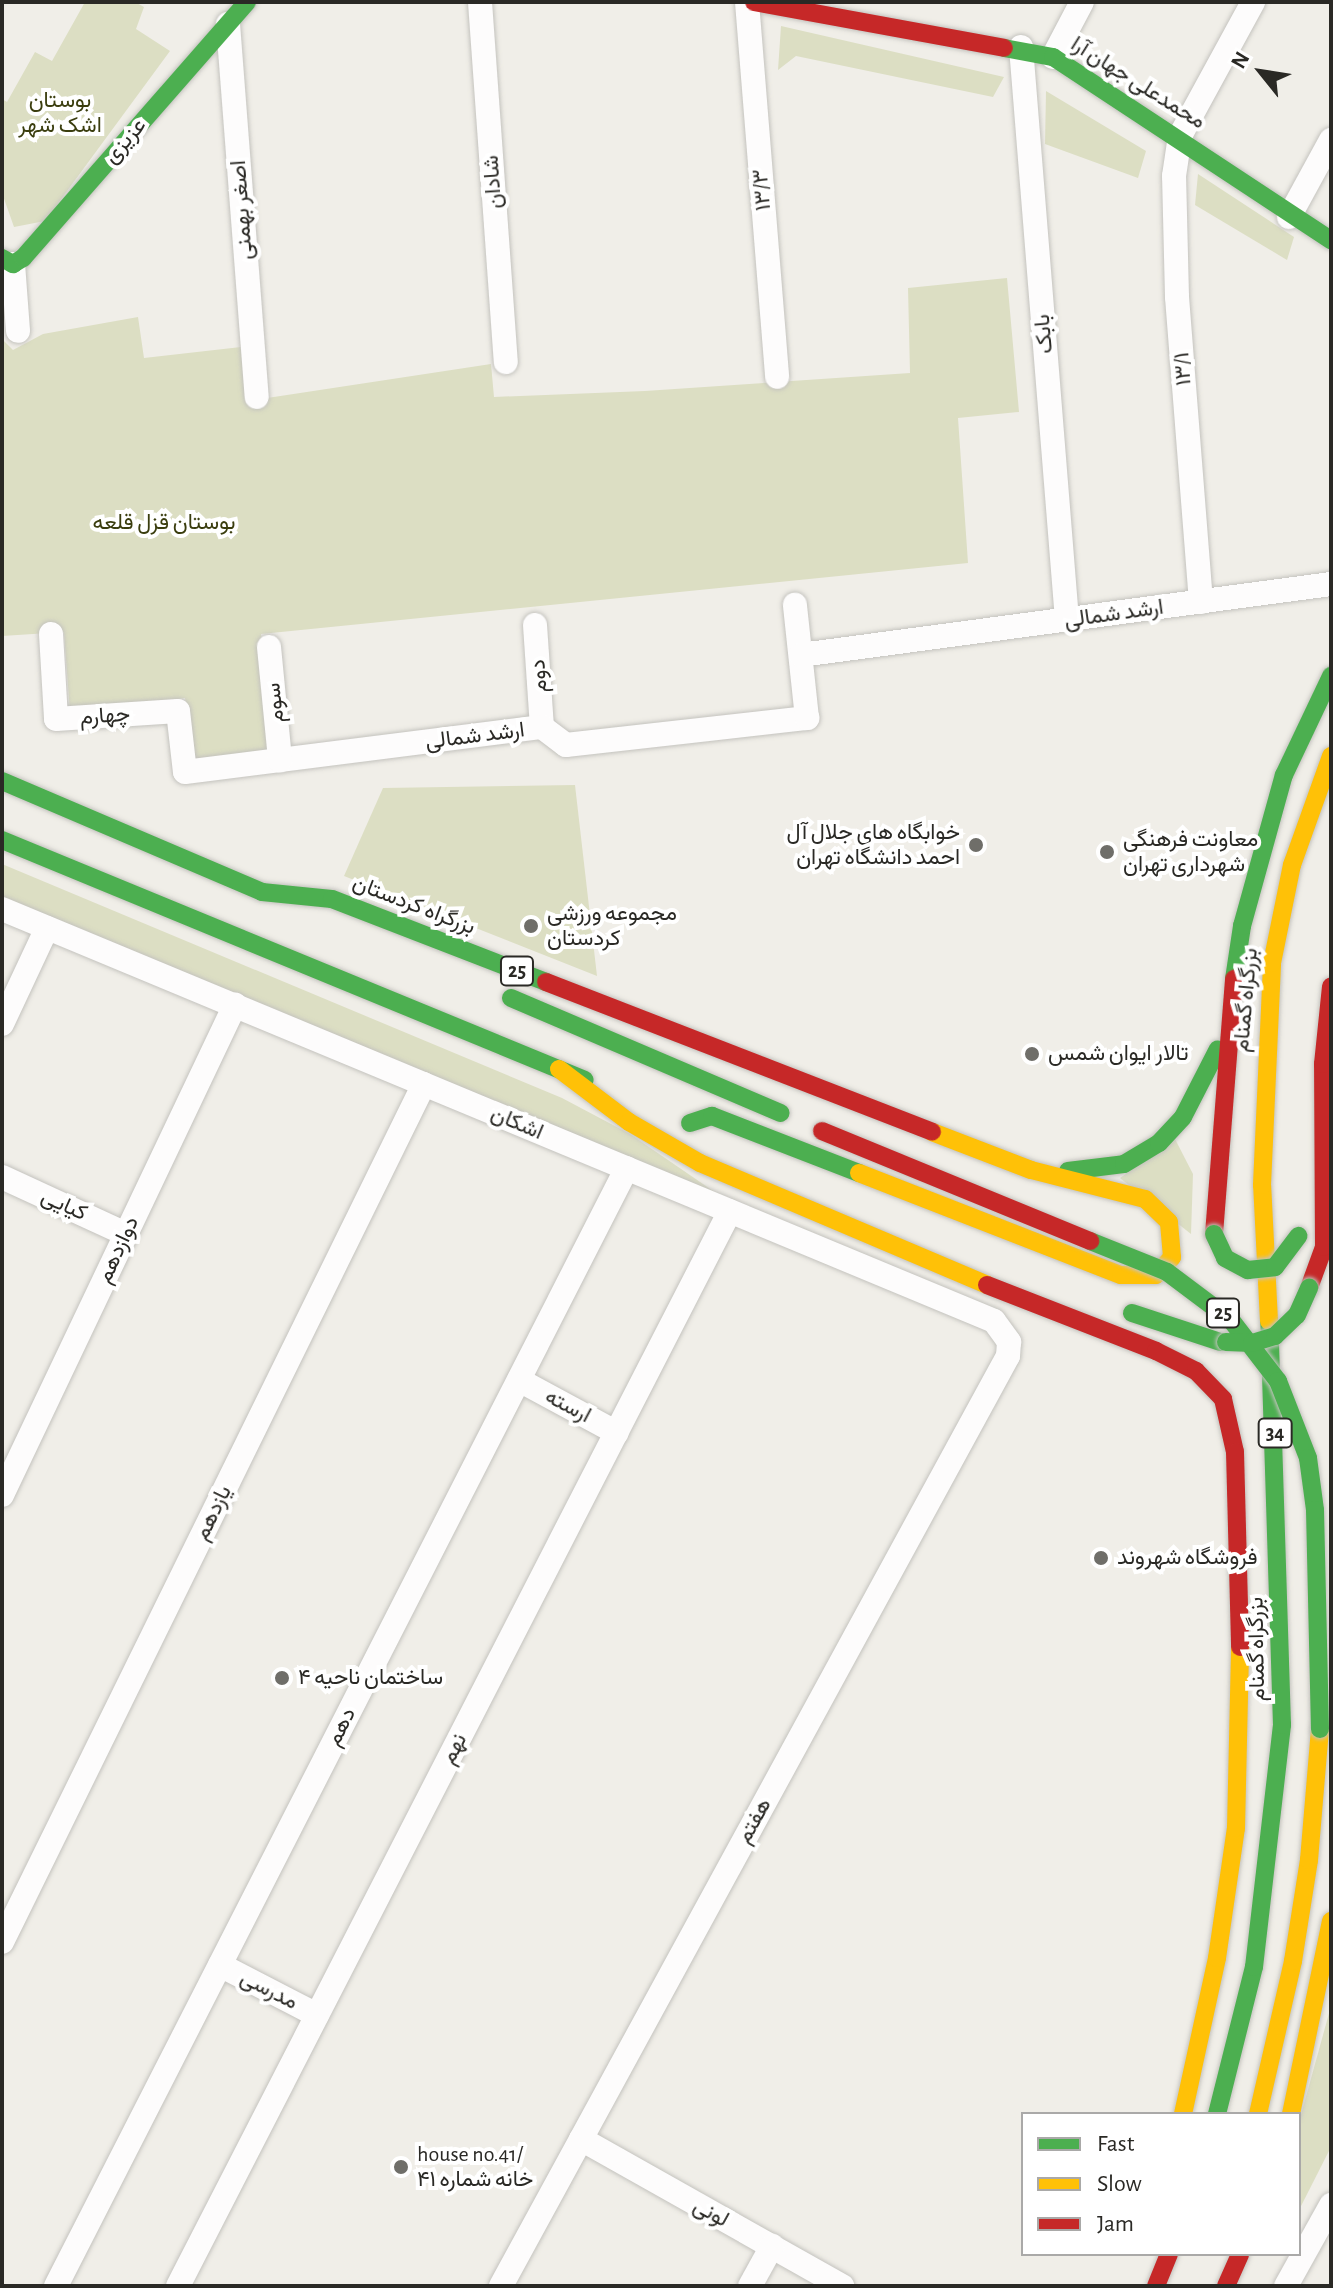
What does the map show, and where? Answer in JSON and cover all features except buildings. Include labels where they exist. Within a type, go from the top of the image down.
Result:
[{"type":"main road","name":"عزیزی","points":[[6,267],[247,2]]},
{"type":"main road","name":"محمدعلی جهان آرا","points":[[754,2],[1021,47],[1053,57],[1180,136],[1289,217],[1331,240]]},
{"type":"main road","points":[[1299,1228],[1286,1259],[1262,1270],[1248,1270],[1225,1258],[1214,1234],[1226,1031],[1242,926],[1270,815],[1299,739],[1331,676]]},
{"type":"main road","name":"بزرگراه گمنام","points":[[1218,2112],[1254,1967],[1282,1725],[1277,1481],[1262,1185],[1272,963],[1292,865],[1331,756]]},
{"type":"main road","name":"بزرگراه کردستان","points":[[2,781],[262,892],[332,899],[1031,1170],[1155,1204],[1173,1232],[1172,1257],[1166,1267],[1148,1277],[1121,1275],[712,1116],[683,1120],[834,1185]]},
{"type":"main road","points":[[2,840],[632,1099]]},
{"type":"main road","name":"25","points":[[262,892],[329,920]]},
{"type":"main road","points":[[1303,1128],[1311,1044],[1331,986]]},
{"type":"main road","name":"25","points":[[1116,1306],[1220,1342],[1252,1343],[1275,1336],[1297,1315],[1324,1247],[1323,1064],[1331,986]]},
{"type":"main road","name":"25","points":[[486,987],[808,1125],[1167,1272],[1231,1320],[1278,1381],[1308,1458],[1315,1510],[1320,1729],[1300,1918],[1258,2112]]},
{"type":"main road","points":[[1031,1170],[1109,1168],[1150,1150],[1183,1117],[1226,1031]]},
{"type":"main road","points":[[559,1069],[629,1122],[700,1163],[912,1256],[1156,1351],[1196,1371],[1223,1399],[1235,1452],[1241,1586],[1236,1828],[1217,1958],[1183,2112]]},
{"type":"main road","points":[[1291,2112],[1331,1921]]},
{"type":"main road","points":[[1146,2286],[1152,2256]]},
{"type":"main road","points":[[1156,2286],[1168,2256]]},
{"type":"main road","points":[[1206,2286],[1217,2256]]},
{"type":"main road","points":[[1226,2286],[1239,2256]]},
{"type":"street","name":"شادان","points":[[480,2],[506,362]]},
{"type":"street","name":"۱۳/۳","points":[[747,2],[777,377]]},
{"type":"street","points":[[1053,57],[1082,2]]},
{"type":"street","points":[[1180,136],[1253,2]]},
{"type":"street","name":"اصغر بهمنی","points":[[228,24],[257,397]]},
{"type":"street","name":"بابک","points":[[1021,47],[1067,620]]},
{"type":"street","name":"۱۳/۱","points":[[1180,136],[1175,254],[1201,602]]},
{"type":"street","points":[[1289,217],[1331,140]]},
{"type":"street","points":[[6,267],[18,331]]},
{"type":"street","name":"ارشد شمالی","points":[[185,772],[542,727],[566,745],[807,718],[801,655],[1331,584]]},
{"type":"street","points":[[795,605],[801,655]]},
{"type":"street","name":"دوم","points":[[535,625],[542,727]]},
{"type":"street","name":"چهارم","points":[[51,634],[56,719],[178,711],[185,772]]},
{"type":"street","name":"سوم","points":[[269,647],[280,760]]},
{"type":"street","name":"اشکان","points":[[2,909],[994,1321],[1007,1336],[1008,1356]]},
{"type":"street","points":[[2,1024],[47,928]]},
{"type":"street","name":"دوازدهم","points":[[2,1495],[235,1005]]},
{"type":"street","name":"یازدهم","points":[[2,1942],[424,1084]]},
{"type":"street","name":"دهم","points":[[56,2286],[627,1168]]},
{"type":"street","name":"کیایی","points":[[2,1177],[126,1234]]},
{"type":"street","name":"نهم","points":[[178,2286],[730,1211]]},
{"type":"street","name":"هفتم","points":[[501,2286],[1008,1356]]},
{"type":"street","name":"ارسته","points":[[519,1380],[617,1433]]},
{"type":"street","name":"مدرسی","points":[[220,1965],[317,2015]]},
{"type":"street","name":"لونی","points":[[581,2139],[842,2286]]},
{"type":"street","points":[[1286,2286],[1331,2205]]},
{"type":"street","points":[[750,2286],[772,2246]]},
{"type":"green space","name":"بوستان اشک شهر","points":[[85,2],[135,2],[144,7],[136,29],[170,51],[45,221],[14,227],[2,193],[2,99],[7,102],[35,52],[52,61]]},
{"type":"green space","points":[[781,26],[1004,77],[993,97],[796,56],[778,70]]},
{"type":"green space","points":[[1046,91],[1146,151],[1138,178],[1045,144]]},
{"type":"green space","points":[[1198,174],[1294,237],[1287,260],[1195,205]]},
{"type":"green space","name":"بوستان قزل قلعه","points":[[1007,278],[1019,412],[958,418],[968,563],[261,634],[275,751],[194,762],[185,698],[70,712],[64,632],[2,636],[2,339],[13,350],[43,334],[138,317],[144,358],[241,347],[248,401],[491,364],[494,397],[645,391],[910,373],[908,288]]},
{"type":"green space","name":"مجموعه ورزشی کردستان","points":[[575,785],[597,976],[344,876],[383,788]]},
{"type":"green space","points":[[2,864],[562,1098],[630,1134],[741,1210],[2,897]]},
{"type":"green space","points":[[1175,1139],[1193,1174],[1191,1234],[1120,1178]]},
{"type":"green space","points":[[1331,2006],[1331,2147],[1301,2206],[1301,2115]]},
{"type":"traffic: fast","points":[[2,258],[13,264],[23,258],[247,2]]},
{"type":"traffic: fast","points":[[1004,48],[1053,57],[1331,240]]},
{"type":"traffic: fast","points":[[1234,979],[1242,926],[1284,775],[1331,676]]},
{"type":"traffic: fast","points":[[2,781],[262,892],[332,899],[546,982]]},
{"type":"traffic: fast","points":[[2,840],[585,1080]]},
{"type":"traffic: fast","points":[[511,998],[781,1113]]},
{"type":"traffic: fast","points":[[1068,1171],[1124,1164],[1159,1143],[1183,1117],[1218,1049]]},
{"type":"traffic: fast","points":[[690,1123],[712,1116],[859,1173]]},
{"type":"traffic: fast","points":[[1214,1234],[1225,1258],[1248,1270],[1275,1267],[1298,1236]]},
{"type":"traffic: fast","points":[[1090,1241],[1167,1272],[1231,1320],[1278,1381],[1308,1458],[1315,1510],[1320,1729]]},
{"type":"traffic: fast","points":[[1226,1342],[1252,1343],[1275,1336],[1297,1315],[1309,1288]]},
{"type":"traffic: fast","points":[[1132,1313],[1220,1342]]},
{"type":"traffic: fast","points":[[1218,2112],[1254,1967],[1282,1725],[1269,1321]]},
{"type":"traffic: slow","points":[[1269,1321],[1262,1185],[1272,963],[1292,865],[1331,756]]},
{"type":"traffic: slow","points":[[559,1069],[629,1122],[700,1163],[987,1285]]},
{"type":"traffic: slow","points":[[859,1173],[1121,1275],[1156,1275],[1172,1257],[1169,1222],[1145,1199],[1031,1170],[932,1132]]},
{"type":"traffic: slow","points":[[1183,2112],[1217,1958],[1236,1828],[1240,1647]]},
{"type":"traffic: slow","points":[[1258,2112],[1293,1961],[1309,1860],[1320,1729]]},
{"type":"traffic: slow","points":[[1291,2112],[1331,1921]]},
{"type":"traffic: jam","points":[[754,2],[1004,48]]},
{"type":"traffic: jam","points":[[1214,1234],[1234,979]]},
{"type":"traffic: jam","points":[[546,982],[932,1132]]},
{"type":"traffic: jam","points":[[1309,1288],[1324,1247],[1323,1064],[1331,986]]},
{"type":"traffic: jam","points":[[822,1131],[1090,1241]]},
{"type":"traffic: jam","points":[[987,1285],[1156,1351],[1196,1371],[1223,1399],[1235,1452],[1240,1647]]},
{"type":"traffic: jam","points":[[1156,2286],[1168,2256]]},
{"type":"traffic: jam","points":[[1226,2286],[1239,2256]]},
{"type":"place","name":"خوابگاه های جلال آل احمد دانشگاه تهران","points":[[976,845]]},
{"type":"place","name":"معاونت فرهنگی شهرداری تهران","points":[[1107,852]]},
{"type":"place","name":"مجموعه ورزشی کردستان","points":[[531,926]]},
{"type":"place","name":"تالار ایوان شمس","points":[[1032,1054]]},
{"type":"place","name":"فروشگاه شهروند","points":[[1101,1558]]},
{"type":"place","name":"ساختمان ناحیه ۴","points":[[282,1678]]},
{"type":"place","name":"house no.41/ خانه شماره ۴۱","points":[[401,2167]]}]
